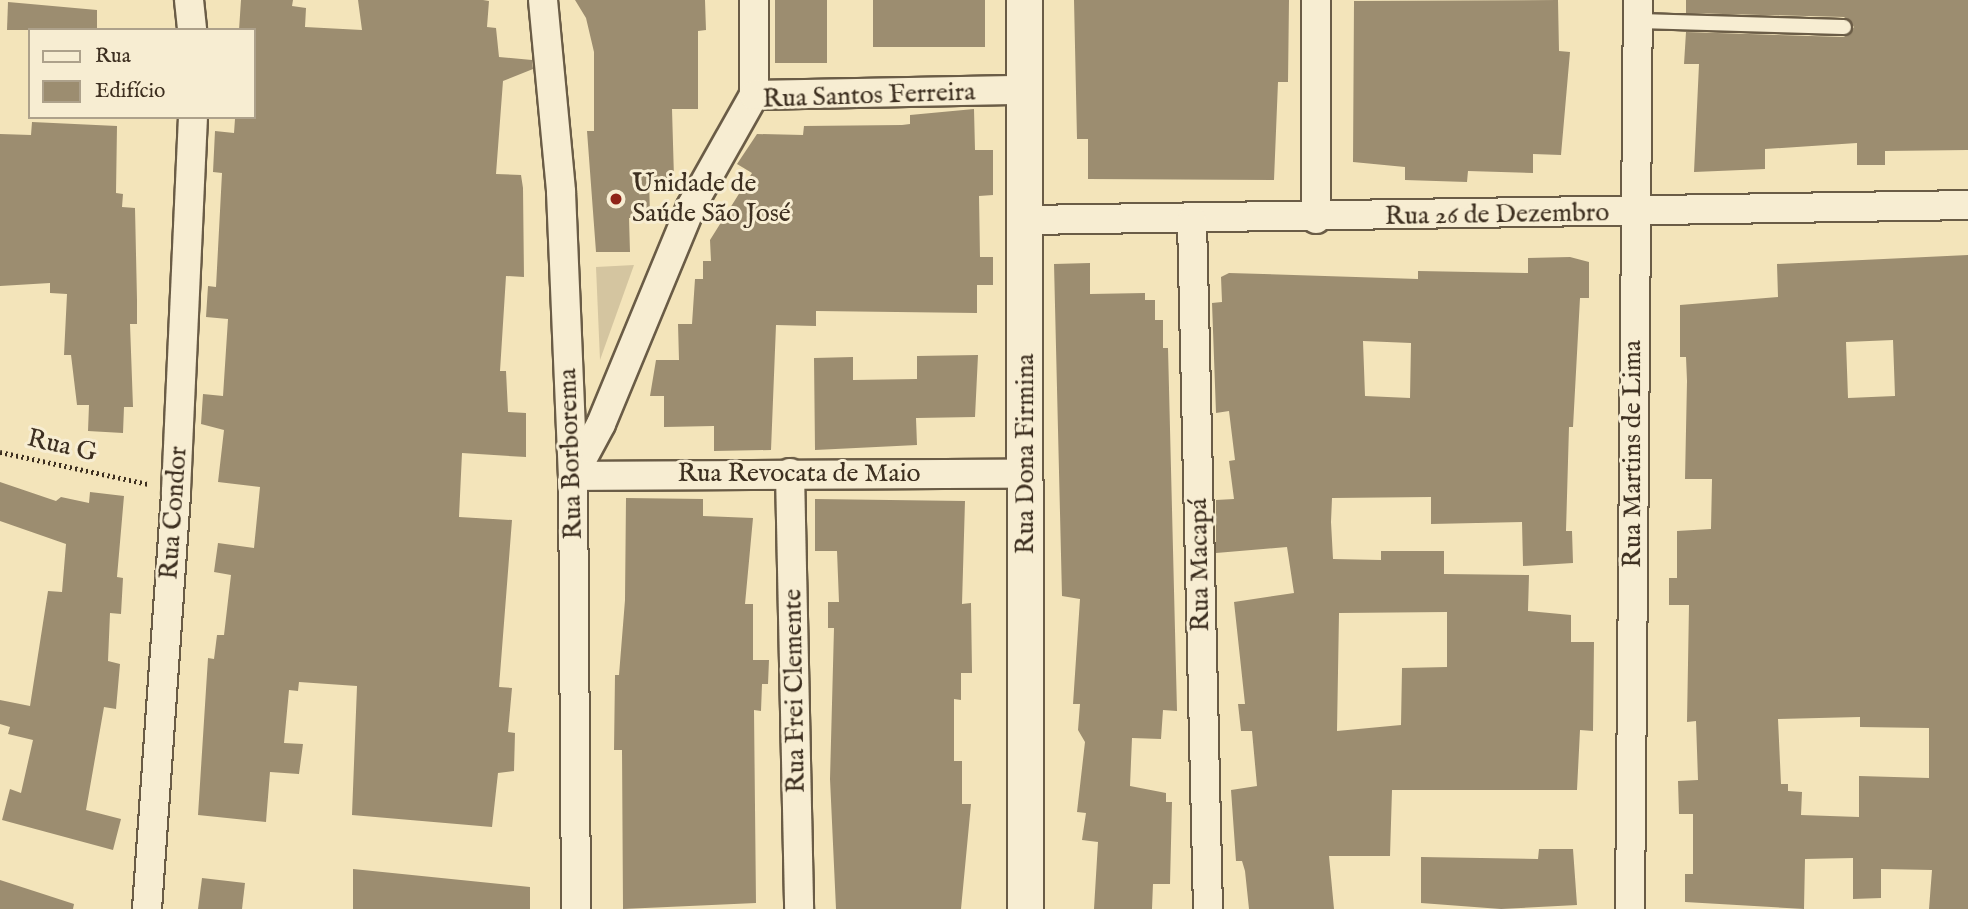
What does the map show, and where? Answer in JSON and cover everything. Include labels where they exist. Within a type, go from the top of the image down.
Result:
[{"type":"street","points":[[189,0],[192,28]]},
{"type":"street","name":"Rua Borborema","points":[[543,0],[561,192],[573,476],[576,909]]},
{"type":"street","points":[[754,0],[754,95]]},
{"type":"street","name":"Rua Dona Firmina","points":[[1024,0],[1027,220],[1026,909]]},
{"type":"street","points":[[1316,0],[1317,219]]},
{"type":"street","name":"Rua Martins de Lima","points":[[1630,909],[1638,10]]},
{"type":"street","name":"Rua Santos Ferreira","points":[[573,476],[601,424],[691,206],[754,95],[1025,90]]},
{"type":"street","name":"Rua Condor","points":[[147,909],[176,491],[193,119]]},
{"type":"street","name":"Rua 26 de Dezembro","points":[[1027,220],[1192,221],[1968,205]]},
{"type":"street","name":"Rua Macapá","points":[[1192,221],[1208,909]]},
{"type":"street","name":"Rua Frei Clemente","points":[[790,473],[799,909]]},
{"type":"street","name":"Rua Revocata de Maio","points":[[573,476],[1026,474]]},
{"type":"lane","points":[[1638,10],[1844,27]]},
{"type":"path","name":"Rua G","points":[[0,452],[116,477]]},
{"type":"shaded area","points":[[634,265],[600,360],[596,267]]},
{"type":"building","points":[[241,0],[293,0],[292,6],[306,8],[305,27],[362,30],[358,0],[483,0],[489,1],[487,27],[496,28],[499,57],[532,60],[533,69],[503,81],[496,174],[521,175],[523,188],[524,277],[506,276],[500,371],[506,371],[508,412],[526,413],[526,457],[462,453],[459,517],[512,520],[499,687],[512,688],[508,732],[515,733],[514,771],[498,773],[492,827],[352,815],[357,686],[299,682],[298,691],[289,690],[284,743],[303,744],[299,774],[270,772],[266,822],[198,815],[208,658],[214,659],[217,635],[224,635],[231,575],[214,572],[218,543],[254,548],[260,487],[218,482],[224,430],[201,424],[203,394],[223,396],[228,319],[206,317],[208,286],[216,287],[222,173],[213,172],[215,131],[234,133],[235,119],[256,119],[256,28],[239,28]]},
{"type":"building","points":[[575,0],[705,0],[706,30],[698,31],[698,109],[672,109],[674,178],[649,178],[650,217],[629,218],[630,252],[596,252],[587,131],[594,131],[594,52],[586,18]]},
{"type":"building","points":[[775,0],[827,0],[827,63],[775,63]]},
{"type":"building","points":[[873,0],[985,0],[985,47],[873,47]]},
{"type":"building","points":[[1074,0],[1289,0],[1288,82],[1278,82],[1274,180],[1088,179],[1088,139],[1077,139]]},
{"type":"building","points":[[1558,0],[1559,51],[1570,52],[1561,155],[1533,154],[1533,173],[1468,171],[1467,182],[1405,180],[1405,167],[1353,162],[1354,1]]},
{"type":"building","points":[[1686,0],[1968,0],[1968,150],[1885,151],[1885,165],[1857,165],[1857,143],[1765,149],[1765,169],[1694,172],[1699,64],[1684,64],[1686,32],[1844,37],[1854,27],[1844,17],[1686,13]]},
{"type":"building","points":[[8,2],[97,10],[97,28],[7,30]]},
{"type":"building","points":[[974,109],[975,150],[993,150],[993,195],[979,196],[980,257],[993,257],[993,285],[977,285],[977,313],[816,311],[816,326],[776,325],[771,450],[714,451],[714,426],[664,427],[664,396],[650,396],[656,360],[679,360],[678,324],[692,324],[695,279],[703,279],[703,261],[711,261],[710,240],[752,173],[737,164],[757,134],[803,135],[804,126],[902,125],[910,124],[910,115]]},
{"type":"building","points":[[32,122],[117,126],[116,193],[123,194],[122,207],[135,208],[137,300],[137,324],[130,324],[133,407],[124,407],[123,433],[88,431],[89,405],[77,405],[71,355],[64,355],[67,294],[50,293],[50,283],[0,286],[0,134],[31,135]]},
{"type":"building","points":[[1968,255],[1968,909],[1929,909],[1932,870],[1881,869],[1881,898],[1853,899],[1853,858],[1805,859],[1804,909],[1685,902],[1685,874],[1693,874],[1693,814],[1679,814],[1678,781],[1698,780],[1696,721],[1687,722],[1689,605],[1669,605],[1669,578],[1677,578],[1677,531],[1711,529],[1712,479],[1685,479],[1687,381],[1686,357],[1680,357],[1680,305],[1778,297],[1777,264]],"holes":[[[1893,340],[1895,396],[1848,398],[1846,342]],[[1860,717],[1860,727],[1929,728],[1929,778],[1859,776],[1859,817],[1801,815],[1802,792],[1788,791],[1788,784],[1781,784],[1778,719]]]},
{"type":"building","points":[[1570,257],[1589,262],[1589,298],[1580,298],[1573,427],[1569,427],[1566,531],[1572,531],[1573,563],[1523,566],[1522,522],[1431,524],[1431,497],[1332,498],[1333,559],[1381,560],[1381,551],[1444,551],[1444,574],[1529,575],[1528,611],[1571,615],[1571,642],[1594,642],[1593,731],[1580,730],[1577,790],[1392,790],[1390,856],[1329,856],[1334,909],[1249,909],[1245,871],[1242,861],[1236,861],[1231,790],[1257,786],[1252,731],[1241,731],[1238,704],[1245,704],[1234,602],[1294,593],[1287,547],[1216,553],[1216,500],[1234,499],[1229,461],[1235,460],[1229,411],[1216,413],[1212,303],[1222,302],[1221,277],[1229,273],[1418,279],[1418,271],[1528,273],[1528,258]],"holes":[[[1363,341],[1411,343],[1410,398],[1365,396]],[[1447,612],[1447,667],[1402,668],[1401,725],[1337,731],[1339,613]]]},
{"type":"building","points":[[1090,263],[1090,294],[1145,293],[1145,300],[1155,300],[1155,320],[1163,320],[1163,348],[1168,348],[1177,711],[1163,710],[1161,739],[1132,738],[1130,786],[1166,793],[1166,802],[1172,802],[1170,884],[1153,884],[1152,909],[1094,909],[1098,842],[1082,840],[1086,813],[1077,812],[1085,742],[1078,730],[1080,704],[1073,704],[1080,599],[1062,596],[1054,264]]},
{"type":"building","points":[[978,355],[975,417],[916,418],[917,445],[815,450],[814,358],[853,357],[853,380],[917,379],[917,356]]},
{"type":"building","points":[[0,482],[56,501],[61,497],[89,503],[90,492],[124,496],[117,577],[123,578],[121,614],[110,613],[108,661],[120,664],[116,709],[104,707],[86,810],[121,819],[113,850],[2,820],[10,789],[21,793],[33,740],[8,734],[10,727],[0,724],[0,700],[30,706],[48,591],[62,592],[66,544],[0,521]]},
{"type":"building","points":[[626,498],[703,499],[703,516],[753,518],[745,604],[753,604],[753,660],[769,660],[768,684],[762,684],[761,711],[754,710],[756,903],[623,909],[622,750],[614,750],[615,675],[619,675],[625,600]]},
{"type":"building","points":[[815,499],[965,501],[962,604],[971,603],[972,673],[961,673],[961,700],[954,699],[954,761],[962,761],[962,804],[971,804],[961,909],[836,909],[830,779],[834,628],[828,628],[828,602],[839,602],[837,551],[815,551]]},
{"type":"building","points":[[1539,849],[1573,849],[1577,905],[1501,909],[1421,903],[1421,857],[1538,859]]},
{"type":"building","points":[[353,869],[530,887],[530,909],[353,909]]},
{"type":"building","points":[[202,878],[245,883],[242,909],[198,909]]},
{"type":"building","points":[[0,880],[74,904],[73,909],[0,909]]},
{"type":"place","name":"Unidade de Saúde São José","points":[[616,199]]}]
